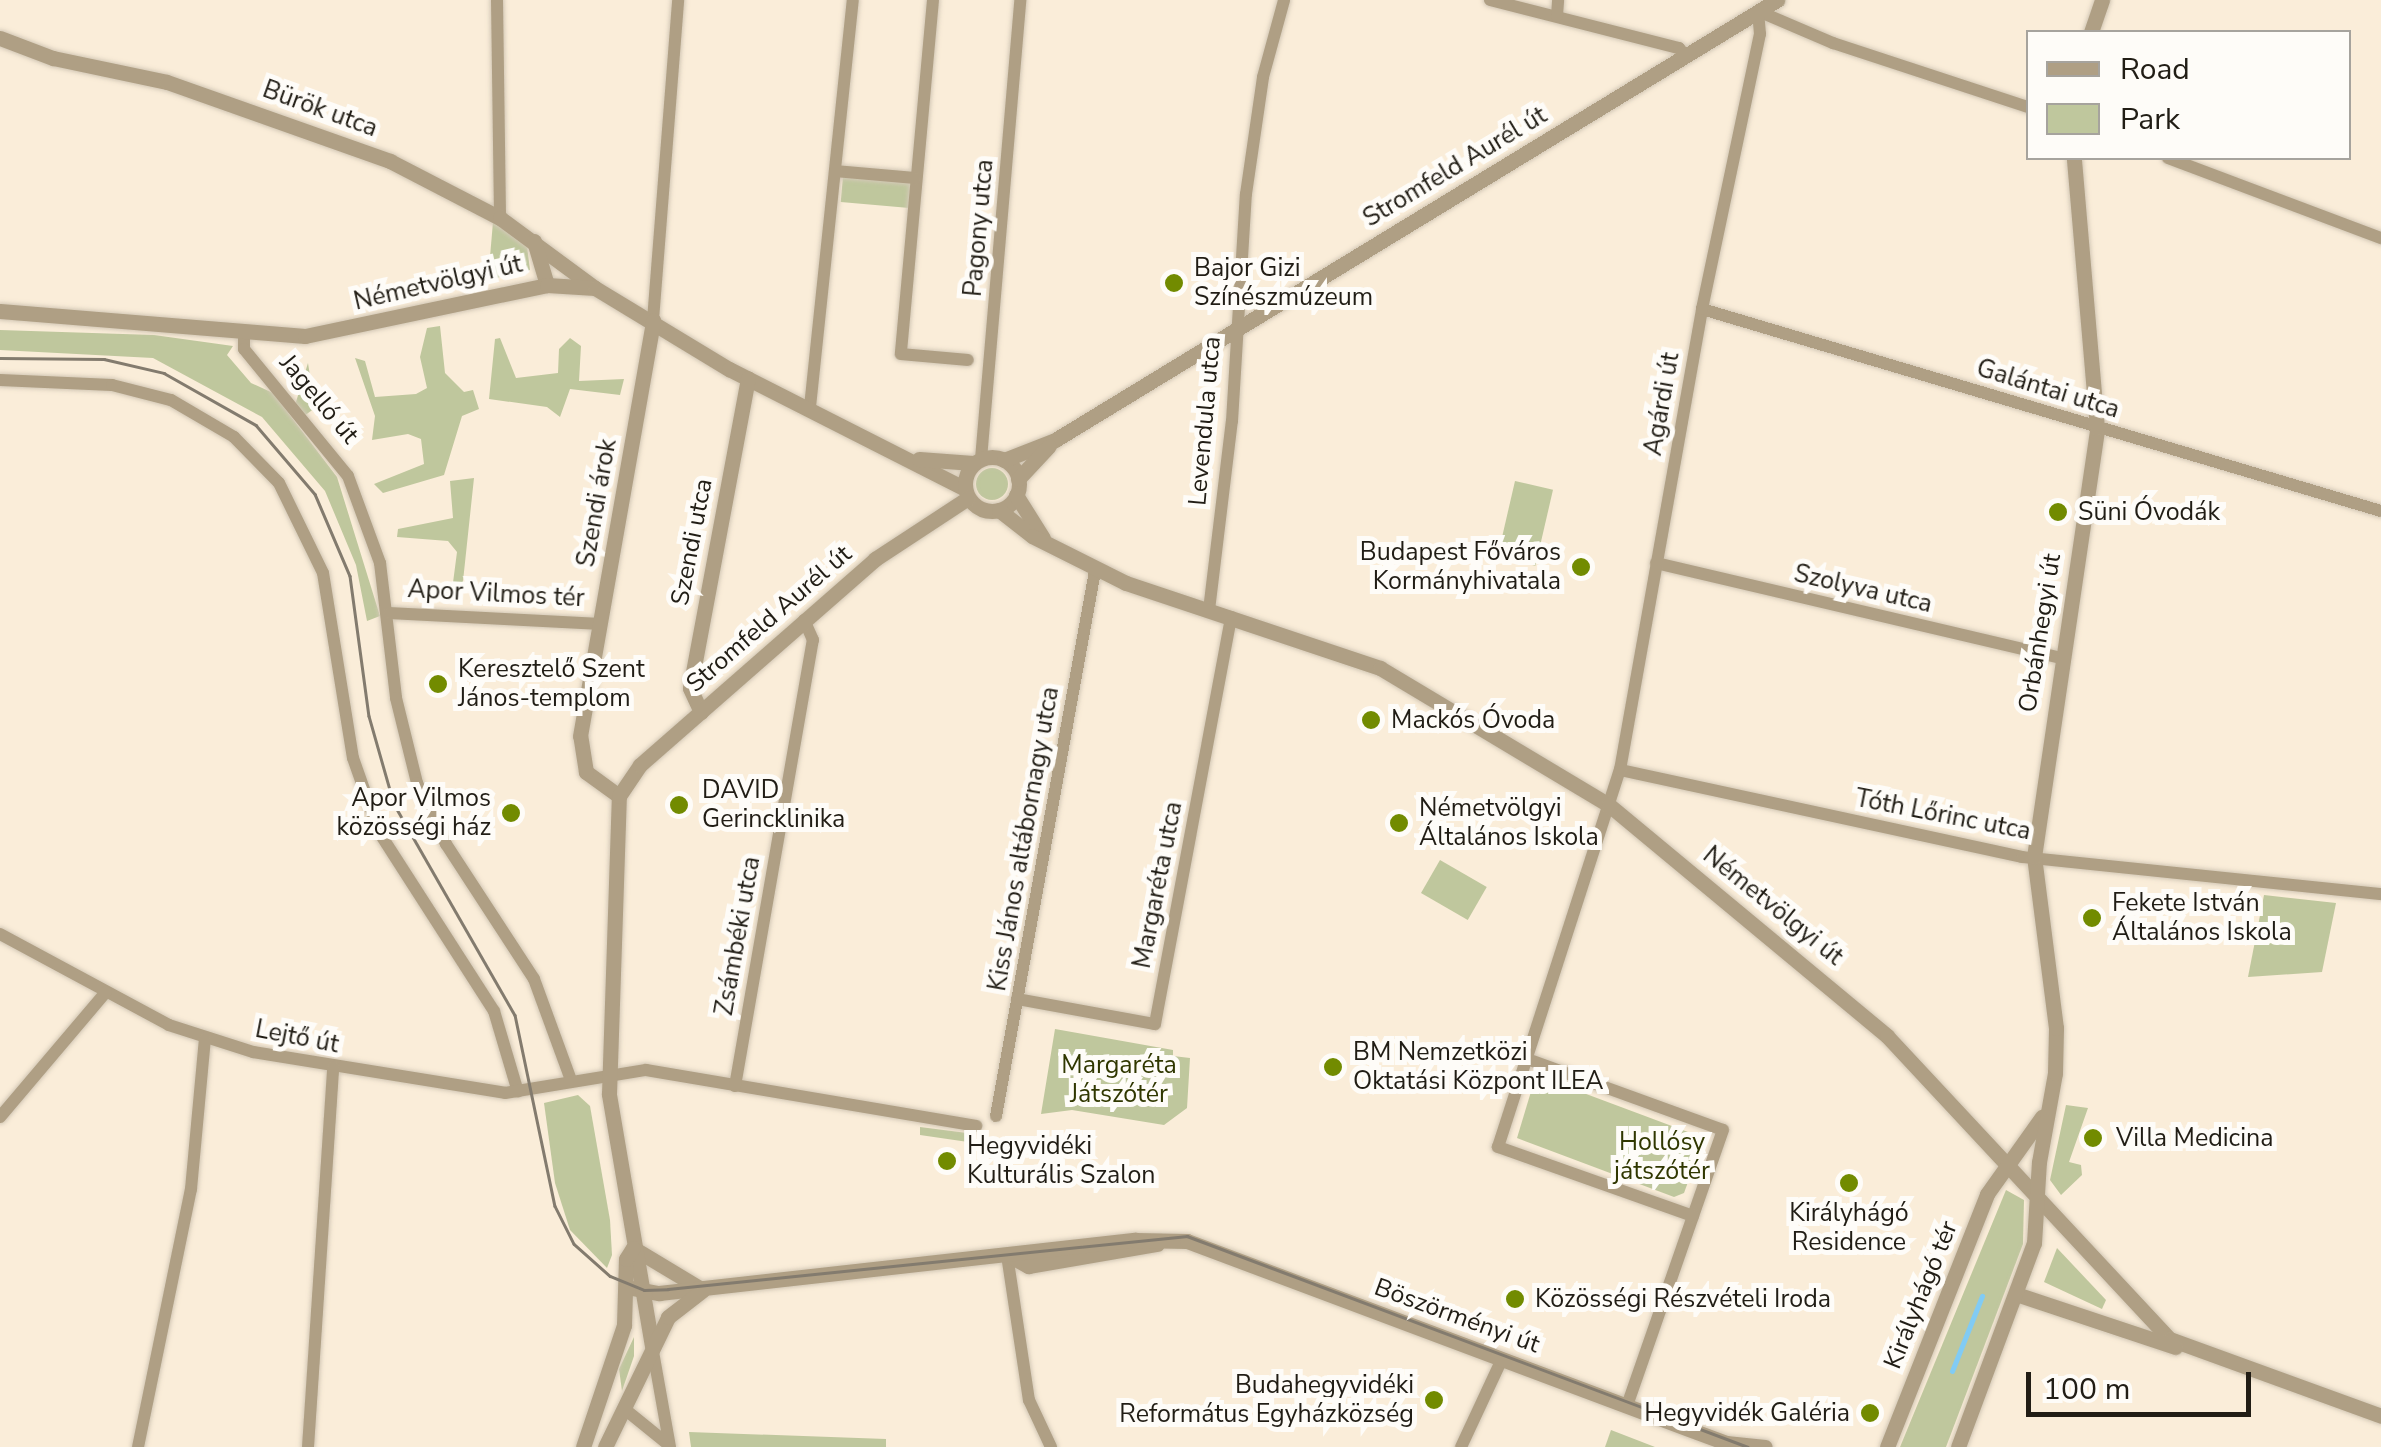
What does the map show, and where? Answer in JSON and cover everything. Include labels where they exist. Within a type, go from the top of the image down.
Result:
[{"type":"street","points":[[497,0],[500,218]]},
{"type":"street","points":[[653,320],[678,0]]},
{"type":"street","points":[[810,407],[852,0]]},
{"type":"street","points":[[932,0],[901,354],[968,360]]},
{"type":"street","name":"Pagony utca","points":[[977,461],[1020,0]]},
{"type":"street","name":"Levendula utca","points":[[1209,610],[1263,77],[1284,0]]},
{"type":"street","points":[[1490,0],[1680,48],[1686,57]]},
{"type":"street","points":[[1557,16],[1558,0]]},
{"type":"street","name":"Stromfeld Aurél út","points":[[1004,460],[1056,440],[1777,0]]},
{"type":"street","points":[[2093,30],[2102,0]]},
{"type":"street","points":[[1758,11],[1833,43],[2026,106]]},
{"type":"street","name":"Agárdi út","points":[[1693,1216],[1498,1148],[1620,770],[1702,310],[1760,34],[1758,11]]},
{"type":"street","name":"Bürök utca","points":[[0,38],[53,58],[167,82],[390,162],[500,218],[595,288]]},
{"type":"street","name":"Orbánhegyi út","points":[[2036,1195],[2057,1050],[2034,857],[2060,658],[2097,428],[2074,160]]},
{"type":"street","points":[[2173,160],[2381,238]]},
{"type":"street","points":[[835,171],[915,178]]},
{"type":"street","points":[[532,238],[547,285]]},
{"type":"street","name":"Németvölgyi út","points":[[0,311],[244,332],[324,334],[547,285],[595,288],[748,378],[906,456],[966,493]]},
{"type":"street","name":"Galántai utca","points":[[1702,310],[2381,511]]},
{"type":"street","name":"Szendi árok","points":[[619,796],[592,780],[581,754],[653,320]]},
{"type":"street","name":"Jagelló út","points":[[244,332],[244,349],[348,476],[368,523],[390,613]]},
{"type":"street","name":"Szendi utca","points":[[701,712],[690,688],[748,378]]},
{"type":"street","points":[[0,380],[112,384],[180,405],[253,454],[296,509],[324,573],[353,758],[386,849],[494,1011],[518,1092]]},
{"type":"street","name":"Stromfeld Aurél út","points":[[1018,487],[1056,440]]},
{"type":"street","name":"Németvölgyi út","points":[[906,456],[977,461]]},
{"type":"street","points":[[1004,460],[1018,487],[999,510],[982,510],[966,493],[977,461],[1004,460]]},
{"type":"street","name":"Németvölgyi út","points":[[1018,487],[1050,546]]},
{"type":"street","name":"Stromfeld Aurél út","points":[[619,796],[632,774],[804,620],[892,546],[966,493]]},
{"type":"street","name":"Németvölgyi út","points":[[999,510],[1050,546],[1096,571],[1380,668],[1609,804],[1838,992],[2184,1350],[2381,1416]]},
{"type":"street","name":"Szolyva utca","points":[[1656,563],[2060,658]]},
{"type":"street","name":"Kiss János altábornagy utca","points":[[996,1116],[1096,571]]},
{"type":"street","name":"Apor Vilmos tér","points":[[571,1080],[551,1014],[514,943],[446,844],[417,783],[396,698],[390,613],[600,624]]},
{"type":"street","name":"Margaréta utca","points":[[1017,999],[1155,1024],[1231,617]]},
{"type":"street","name":"Zsámbéki utca","points":[[735,1086],[813,640],[804,620]]},
{"type":"street","name":"Tóth Lőrinc utca","points":[[1620,770],[2034,857],[2381,894]]},
{"type":"street","points":[[619,796],[608,1074],[632,1248],[645,1293],[669,1446]]},
{"type":"street","name":"Lejtő út","points":[[0,934],[205,1040],[332,1068],[518,1092],[646,1070],[976,1126]]},
{"type":"street","points":[[0,1117],[106,992]]},
{"type":"street","points":[[138,1447],[191,1188],[205,1040]]},
{"type":"street","points":[[1527,1059],[1723,1130],[1627,1406]]},
{"type":"street","points":[[308,1447],[332,1068]]},
{"type":"street","name":"Orbánhegyi út","points":[[2006,1163],[2045,1114]]},
{"type":"street","name":"Királyhágó tér","points":[[1887,1447],[1987,1194],[2006,1163]]},
{"type":"street","points":[[1958,1447],[2034,1243],[2036,1195]]},
{"type":"street","name":"Böszörményi út","points":[[626,1287],[645,1293],[706,1288],[1006,1255],[1028,1266],[1136,1252],[1170,1239],[1218,1249],[1726,1446],[1765,1447]]},
{"type":"street","points":[[583,1447],[610,1378],[624,1326],[632,1248]]},
{"type":"street","points":[[604,1447],[627,1410],[668,1317],[706,1288],[632,1248]]},
{"type":"street","points":[[1006,1255],[1029,1400],[1051,1447]]},
{"type":"street","points":[[2016,1294],[2184,1350]]},
{"type":"street","points":[[1461,1447],[1502,1359]]},
{"type":"street","points":[[610,1378],[627,1410],[669,1446]]},
{"type":"green space","points":[[843,176],[912,182],[909,208],[841,202]]},
{"type":"green space","points":[[493,222],[527,246],[530,270],[488,280]]},
{"type":"green space","points":[[440,326],[445,373],[464,392],[473,390],[479,409],[462,416],[444,475],[383,493],[374,484],[424,464],[421,439],[408,434],[372,440],[375,416],[355,358],[365,361],[375,397],[416,394],[427,388],[420,357],[427,328]]},
{"type":"green space","points":[[0,330],[154,335],[233,346],[227,355],[251,383],[273,393],[337,477],[380,616],[367,621],[356,565],[325,491],[262,417],[153,358],[0,350]]},
{"type":"green space","points":[[500,338],[516,378],[558,373],[559,349],[570,338],[581,346],[579,381],[624,379],[620,395],[570,389],[560,417],[547,407],[489,399],[495,339]]},
{"type":"green space","points":[[308,363],[315,408],[304,416],[295,405]]},
{"type":"green space","points":[[992,468],[1004,472],[1008,484],[1004,496],[992,500],[980,496],[976,484],[980,472]]},
{"type":"green space","points":[[474,478],[461,600],[451,598],[457,552],[448,541],[397,537],[398,529],[453,518],[450,481]]},
{"type":"green space","points":[[1515,481],[1553,490],[1535,566],[1497,557]]},
{"type":"green space","points":[[1440,860],[1487,887],[1468,920],[1421,893]]},
{"type":"green space","points":[[2264,895],[2336,903],[2322,972],[2248,977]]},
{"type":"green space","name":"Margaréta Játszótér","points":[[1055,1029],[1173,1050],[1173,1056],[1190,1058],[1187,1108],[1164,1125],[1072,1110],[1041,1114]]},
{"type":"green space","name":"Hollósy játszótér","points":[[1546,1079],[1704,1138],[1684,1193],[1674,1197],[1517,1138],[1533,1085]]},
{"type":"green space","points":[[578,1095],[590,1106],[610,1220],[612,1255],[607,1268],[570,1230],[555,1183],[544,1103]]},
{"type":"green space","points":[[2066,1105],[2088,1108],[2069,1162],[2081,1165],[2082,1175],[2061,1195],[2050,1180]]},
{"type":"green space","points":[[920,1127],[975,1134],[975,1143],[920,1135]]},
{"type":"green space","points":[[2006,1190],[2024,1200],[2023,1244],[1946,1447],[1900,1447]]},
{"type":"green space","points":[[2057,1248],[2106,1300],[2102,1309],[2044,1282]]},
{"type":"green space","points":[[634,1337],[634,1356],[622,1391],[619,1369]]},
{"type":"green space","points":[[1611,1430],[1655,1447],[1605,1447]]},
{"type":"green space","points":[[689,1432],[886,1439],[886,1447],[691,1447]]},
{"type":"waterway","points":[[1952,1371],[1982,1296]]},
{"type":"tram line","points":[[0,358],[104,359],[164,373],[256,425],[315,494],[350,576],[369,716],[394,804],[515,1015],[555,1206],[574,1244],[610,1276],[644,1290],[668,1289],[1187,1236],[1748,1447]]},
{"type":"place","name":"Bajor Gizi Színészmúzeum","points":[[1174,283]]},
{"type":"place","name":"Süni Óvodák","points":[[2058,512]]},
{"type":"place","name":"Budapest Főváros Kormányhivatala","points":[[1581,567]]},
{"type":"place","name":"Keresztelő Szent János-templom","points":[[438,684]]},
{"type":"place","name":"Mackós Óvoda","points":[[1371,720]]},
{"type":"place","name":"DAVID Gerincklinika","points":[[679,805]]},
{"type":"place","name":"Apor Vilmos közösségi ház","points":[[511,813]]},
{"type":"place","name":"Németvölgyi Általános Iskola","points":[[1399,823]]},
{"type":"place","name":"Fekete István Általános Iskola","points":[[2092,918]]},
{"type":"place","name":"BM Nemzetközi Oktatási Központ ILEA","points":[[1333,1067]]},
{"type":"place","name":"Villa Medicina","points":[[2093,1138]]},
{"type":"place","name":"Hegyvidéki Kulturális Szalon","points":[[947,1161]]},
{"type":"place","name":"Királyhágó Residence","points":[[1849,1183]]},
{"type":"place","name":"Közösségi Részvételi Iroda","points":[[1515,1299]]},
{"type":"place","name":"Budahegyvidéki Református Egyházközség","points":[[1434,1400]]},
{"type":"place","name":"Hegyvidék Galéria","points":[[1870,1413]]}]
